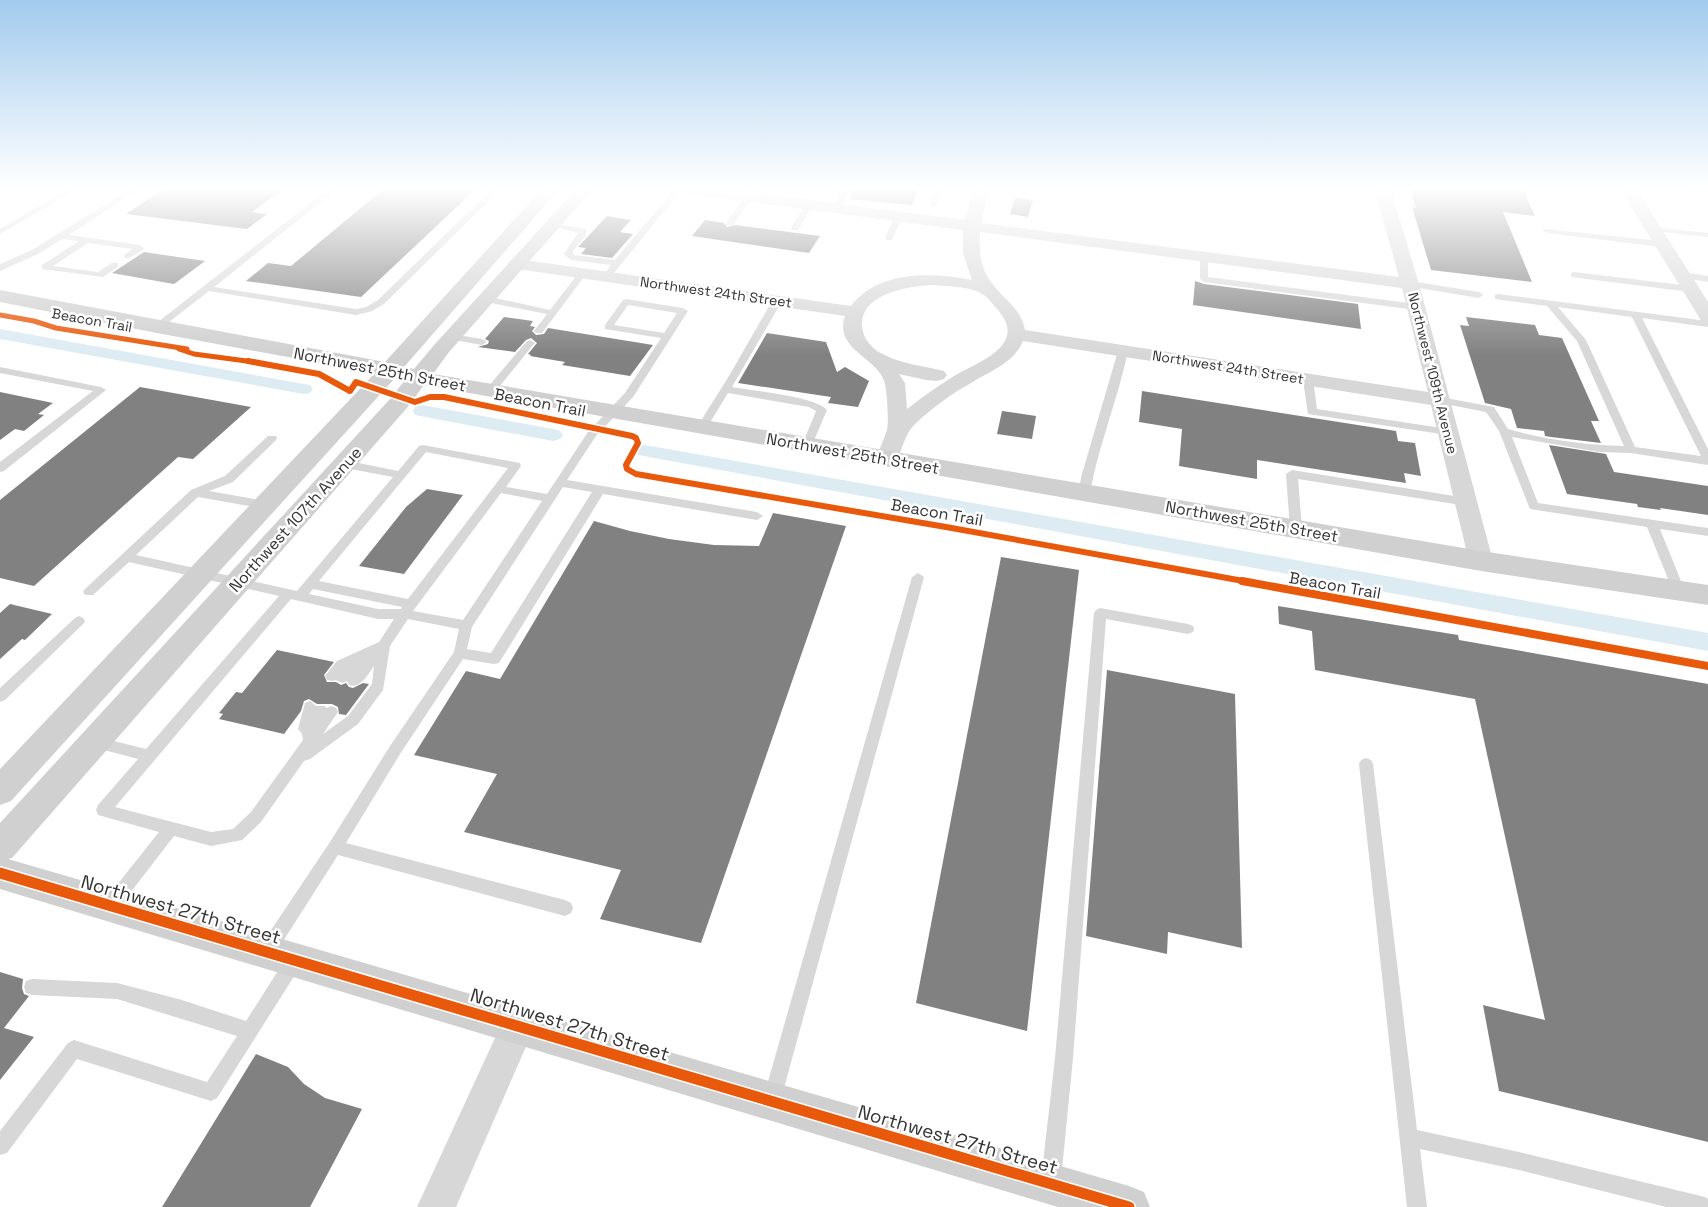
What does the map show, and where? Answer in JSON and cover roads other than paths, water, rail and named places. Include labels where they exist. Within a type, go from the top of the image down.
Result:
[{"type":"main road","name":"Northwest 107th Avenue","points":[[0,791],[11,773],[363,401],[502,243]]},
{"type":"main road","name":"Northwest 107th Avenue","points":[[0,847],[398,404],[419,376],[536,243]]},
{"type":"main road","name":"Northwest 25th Street","points":[[0,296],[612,412],[1481,561],[1708,595]]},
{"type":"main road","name":"Northwest 27th Street","points":[[0,873],[1130,1207]]},
{"type":"street","points":[[898,429],[914,413],[934,398],[1008,352],[1014,342],[1014,324],[1011,314],[1001,301],[986,289],[978,276],[970,243]]},
{"type":"street","points":[[1101,243],[1410,284]]},
{"type":"street","name":"Northwest 109th Avenue","points":[[1398,243],[1481,561]]},
{"type":"street","points":[[1662,244],[1708,317]]},
{"type":"street","name":"Northwest 24th Street","points":[[517,264],[583,273],[612,270],[777,301],[856,312]]},
{"type":"street","points":[[937,375],[898,369],[868,353],[859,343],[853,327],[856,312],[873,294],[886,288],[909,282],[953,281],[986,289]]},
{"type":"street","name":"Northwest 24th Street","points":[[1015,334],[1440,400]]},
{"type":"street","points":[[882,362],[895,383],[898,429],[887,459]]},
{"type":"street","points":[[436,1207],[518,1026]]},
{"type":"lane","points":[[0,268],[49,243]]},
{"type":"lane","points":[[82,243],[45,267],[100,275],[115,264]]},
{"type":"lane","points":[[109,243],[140,248],[127,256]]},
{"type":"lane","points":[[157,327],[264,243]]},
{"type":"lane","points":[[207,288],[356,312],[369,309],[381,302],[441,243]]},
{"type":"lane","points":[[575,243],[568,254],[571,257],[612,270],[634,243]]},
{"type":"lane","points":[[1656,243],[1662,244]]},
{"type":"lane","points":[[1204,257],[1204,279],[1416,307]]},
{"type":"lane","points":[[539,331],[583,273]]},
{"type":"lane","points":[[1574,275],[1686,282],[1708,278]]},
{"type":"lane","points":[[1410,284],[1480,295]]},
{"type":"lane","points":[[1498,298],[1708,324]]},
{"type":"lane","points":[[486,299],[553,313]]},
{"type":"lane","points":[[702,427],[734,377],[777,301]]},
{"type":"lane","points":[[0,1146],[74,1049],[210,1092],[249,1031],[281,956],[335,847],[395,750],[460,653],[466,626],[592,434],[629,395],[682,311],[626,302],[608,327],[665,336]]},
{"type":"lane","points":[[1551,305],[1581,340],[1631,450]]},
{"type":"lane","points":[[1636,316],[1708,460]]},
{"type":"lane","points":[[452,338],[482,342]]},
{"type":"lane","points":[[491,390],[527,346],[512,347]]},
{"type":"lane","points":[[1084,492],[1088,466],[1112,392],[1123,350]]},
{"type":"lane","points":[[0,370],[101,390],[0,468]]},
{"type":"lane","points":[[1308,380],[1312,412],[1448,432]]},
{"type":"lane","points":[[725,389],[812,404],[822,410],[807,445]]},
{"type":"lane","points":[[1440,400],[1490,409],[1504,431],[1534,506],[1708,532]]},
{"type":"lane","points":[[1504,431],[1524,437],[1599,449],[1631,450],[1708,460]]},
{"type":"lane","points":[[89,592],[195,493],[229,479],[272,438]]},
{"type":"lane","points":[[297,761],[326,711],[297,761],[256,817],[237,835],[211,839],[103,810],[295,594],[310,584],[423,448],[516,466],[408,609],[384,644],[348,680],[384,644]]},
{"type":"lane","points":[[344,464],[400,475]]},
{"type":"lane","points":[[1296,529],[1292,474],[1467,502]]},
{"type":"lane","points":[[560,483],[757,516]]},
{"type":"lane","points":[[498,489],[550,499]]},
{"type":"lane","points":[[460,653],[494,659],[600,489]]},
{"type":"lane","points":[[195,493],[266,504]]},
{"type":"lane","points":[[1652,524],[1679,591]]},
{"type":"lane","points":[[127,557],[378,614],[408,609]]},
{"type":"lane","points":[[771,1101],[918,577]]},
{"type":"lane","points":[[310,584],[466,626]]},
{"type":"lane","points":[[1050,1183],[1064,1058],[1100,613],[1188,629]]},
{"type":"lane","points":[[0,696],[79,621]]},
{"type":"lane","points":[[297,761],[353,720],[378,686],[384,644]]},
{"type":"lane","points":[[94,742],[149,756]]},
{"type":"lane","points":[[1366,764],[1417,1207]]},
{"type":"lane","points":[[111,905],[172,828]]},
{"type":"lane","points":[[335,847],[565,908]]},
{"type":"lane","points":[[32,986],[117,990],[249,1031]]},
{"type":"lane","points":[[1409,1137],[1519,1161],[1705,1207]]},
{"type":"waterway","points":[[0,334],[304,389]]},
{"type":"waterway","points":[[422,411],[553,435]]},
{"type":"waterway","points":[[645,451],[1708,642]]}]
